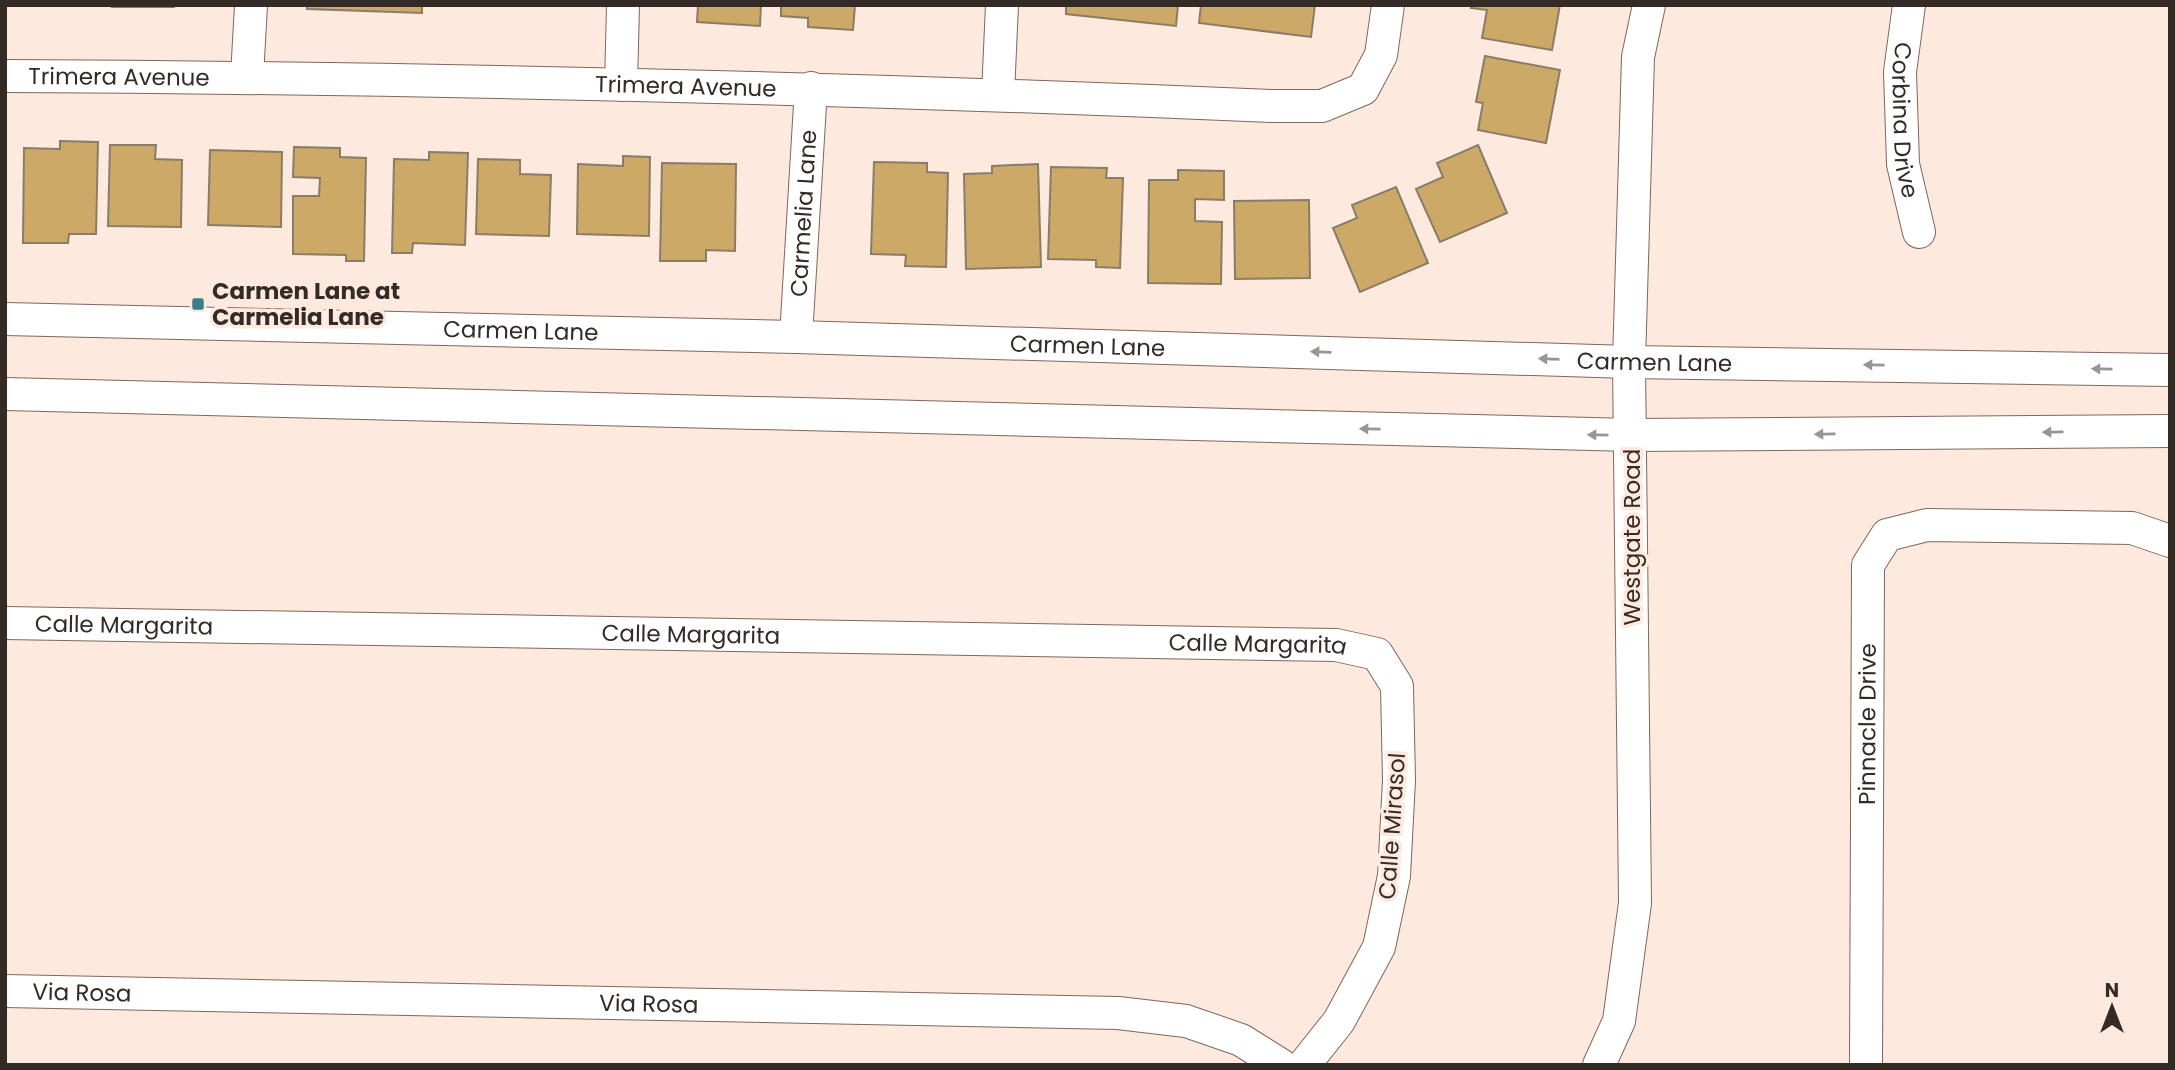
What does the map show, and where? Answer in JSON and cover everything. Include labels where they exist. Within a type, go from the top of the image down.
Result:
[{"type":"street","points":[[247,77],[251,5]]},
{"type":"street","points":[[621,85],[622,5]]},
{"type":"street","points":[[998,94],[1002,5]]},
{"type":"street","name":"Trimera Avenue","points":[[5,76],[247,77],[811,88],[1322,106],[1363,89],[1381,55],[1388,5]]},
{"type":"street","name":"Westgate Road","points":[[1599,1065],[1619,1021],[1635,902],[1629,362],[1638,57],[1649,5]]},
{"type":"street","name":"Corbina Drive","points":[[1909,5],[1900,72],[1903,164],[1919,232]]},
{"type":"street","name":"Carmelia Lane","points":[[796,337],[811,88]]},
{"type":"street","name":"Carmen Lane","points":[[5,319],[796,337],[1629,362],[2170,370]]},
{"type":"street","points":[[5,394],[1631,435],[2170,431]]},
{"type":"street","name":"Pinnacle Drive","points":[[1867,1065],[1868,565],[1886,535],[1927,524],[2132,528],[2170,541]]},
{"type":"street","name":"Calle Margarita","points":[[5,622],[1336,645],[1377,654]]},
{"type":"street","name":"Calle Mirasol","points":[[1304,1065],[1339,1021],[1379,947],[1394,876],[1399,780],[1397,686],[1377,654]]},
{"type":"street","name":"Via Rosa","points":[[5,991],[1118,1013],[1186,1021],[1241,1040],[1282,1065]]},
{"type":"building","points":[[174,5],[174,7],[112,7]]},
{"type":"building","points":[[307,5],[422,5],[422,13],[307,9]]},
{"type":"building","points":[[698,5],[761,5],[760,26],[697,22]]},
{"type":"building","points":[[781,5],[855,5],[853,30],[808,27],[808,18],[781,16]]},
{"type":"building","points":[[1066,5],[1178,5],[1176,26],[1066,14]]},
{"type":"building","points":[[1201,5],[1315,5],[1311,37],[1199,23]]},
{"type":"building","points":[[1472,5],[1560,5],[1552,50],[1482,38],[1487,10],[1471,8]]},
{"type":"building","points":[[1485,56],[1560,70],[1546,143],[1478,130],[1483,103],[1476,102]]},
{"type":"building","points":[[60,141],[98,142],[96,234],[69,234],[68,243],[23,243],[24,148],[60,149]]},
{"type":"building","points":[[110,145],[156,145],[155,159],[182,160],[181,227],[108,226]]},
{"type":"building","points":[[1478,145],[1507,213],[1440,242],[1416,189],[1443,177],[1437,163]]},
{"type":"building","points":[[294,147],[340,148],[340,157],[366,158],[364,261],[346,261],[346,255],[293,254],[293,196],[319,196],[320,178],[293,177]]},
{"type":"building","points":[[210,150],[282,152],[281,227],[208,225]]},
{"type":"building","points":[[429,152],[468,153],[465,245],[413,243],[412,253],[392,253],[394,159],[429,160]]},
{"type":"building","points":[[623,156],[650,157],[649,236],[577,234],[578,164],[623,166]]},
{"type":"building","points":[[478,159],[520,160],[520,174],[551,175],[549,236],[476,234]]},
{"type":"building","points":[[874,162],[927,163],[927,172],[948,173],[946,267],[905,266],[906,255],[871,254]]},
{"type":"building","points":[[662,163],[736,164],[735,251],[706,250],[706,261],[660,261]]},
{"type":"building","points":[[1038,164],[1041,267],[966,269],[964,174],[992,173],[992,166]]},
{"type":"building","points":[[1051,167],[1107,168],[1106,178],[1123,178],[1120,268],[1096,267],[1096,260],[1048,259]]},
{"type":"building","points":[[1178,170],[1224,171],[1224,200],[1195,199],[1195,221],[1222,222],[1221,284],[1148,283],[1149,180],[1178,180]]},
{"type":"building","points":[[1396,187],[1428,263],[1360,292],[1333,228],[1357,218],[1352,205]]},
{"type":"building","points":[[1309,200],[1310,278],[1235,279],[1234,201]]},
{"type":"place","name":"Carmen Lane at Carmelia Lane","points":[[198,304]]}]
